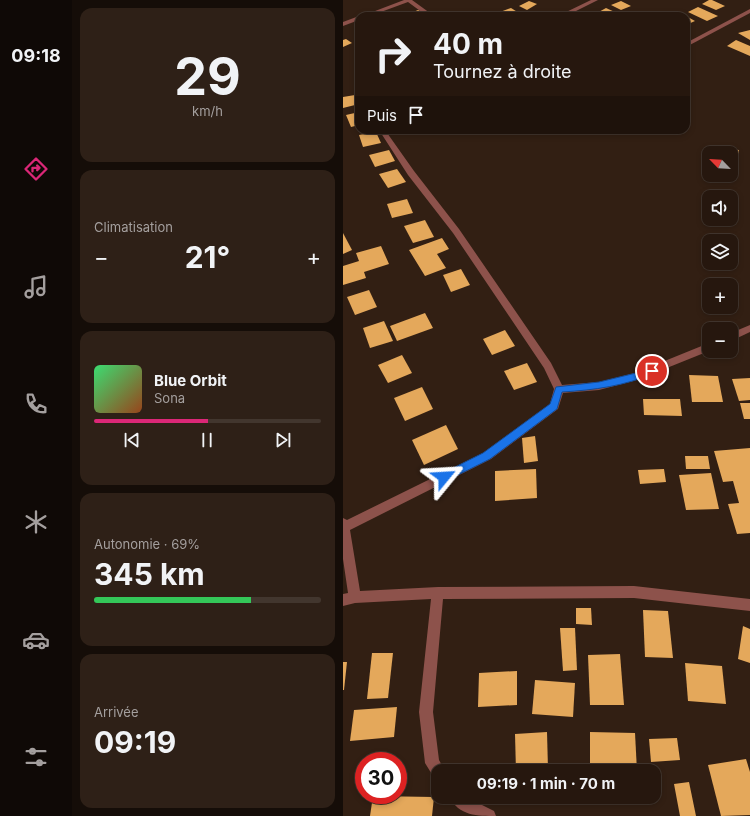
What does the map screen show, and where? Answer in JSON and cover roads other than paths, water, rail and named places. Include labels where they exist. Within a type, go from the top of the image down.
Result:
[{"type":"street","points":[[376,12],[408,0],[425,12]]},
{"type":"street","points":[[570,12],[595,0]]},
{"type":"street","points":[[690,43],[750,11]]},
{"type":"street","points":[[343,24],[355,20]]},
{"type":"street","points":[[355,597],[344,525],[487,456],[554,406],[559,389],[548,366],[456,230],[411,173],[385,134]]},
{"type":"street","points":[[738,334],[750,328]]},
{"type":"street","points":[[559,389],[599,386],[637,376],[702,350]]},
{"type":"street","points":[[343,600],[355,597],[438,593],[634,592],[750,605]]},
{"type":"street","points":[[433,764],[426,712],[438,593]]},
{"type":"street","points":[[463,804],[489,816]]}]
